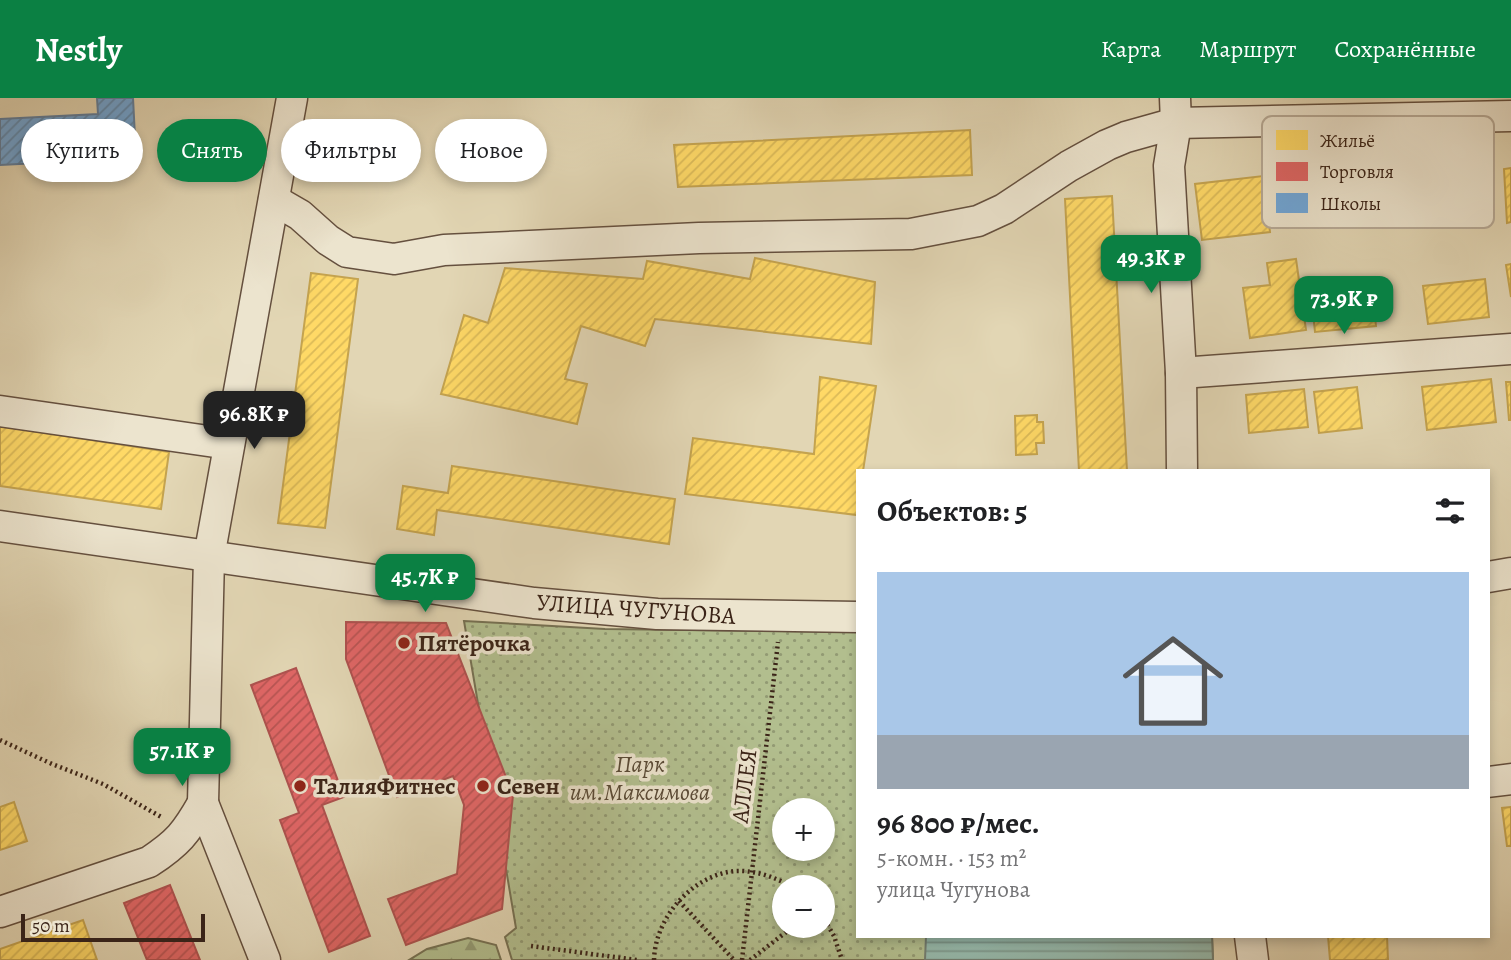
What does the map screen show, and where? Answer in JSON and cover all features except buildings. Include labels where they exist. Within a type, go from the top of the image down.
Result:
[{"type":"street","points":[[265,960],[203,803],[209,557],[292,98]]},
{"type":"street","points":[[274,200],[300,215],[328,240],[347,252],[394,260],[444,250],[699,238],[911,234],[978,221],[1004,209],[1069,166],[1175,111],[1511,116]]},
{"type":"street","points":[[1175,111],[1169,166],[1181,373],[1182,469]]},
{"type":"street","points":[[1181,373],[1511,349]]},
{"type":"street","points":[[0,411],[229,444]]},
{"type":"street","name":"УЛИЦА ЧУГУНОВА","points":[[0,526],[534,603],[657,614],[856,617]]},
{"type":"street","points":[[1490,577],[1511,573]]},
{"type":"street","points":[[1490,782],[1511,779]]},
{"type":"street","points":[[0,912],[149,862],[171,847],[187,831],[203,803]]},
{"type":"street","points":[[1250,938],[1253,960]]},
{"type":"path","name":"АЛЛЕЯ","points":[[742,960],[781,617]]},
{"type":"path","points":[[0,740],[103,784],[187,831]]},
{"type":"path","points":[[654,960],[657,936],[663,923],[679,901],[699,886],[734,871],[772,877]]},
{"type":"path","points":[[679,901],[734,960]]},
{"type":"path","points":[[750,960],[778,938]]},
{"type":"path","points":[[835,938],[842,960]]},
{"type":"path","points":[[531,946],[637,960]]},
{"type":"green space","name":"Парк им.Максимова","points":[[464,621],[605,629],[856,632],[856,938],[1212,938],[1213,960],[512,960],[505,937],[516,928]]},
{"type":"green space","points":[[468,938],[496,945],[501,960],[409,960],[427,949]]},
{"type":"water","points":[[926,938],[1212,938],[1213,960],[925,960]]},
{"type":"place","name":"Пятёрочка","points":[[404,643]]},
{"type":"place","name":"ТалияФитнес","points":[[300,786]]},
{"type":"place","name":"Севен","points":[[483,786]]}]
